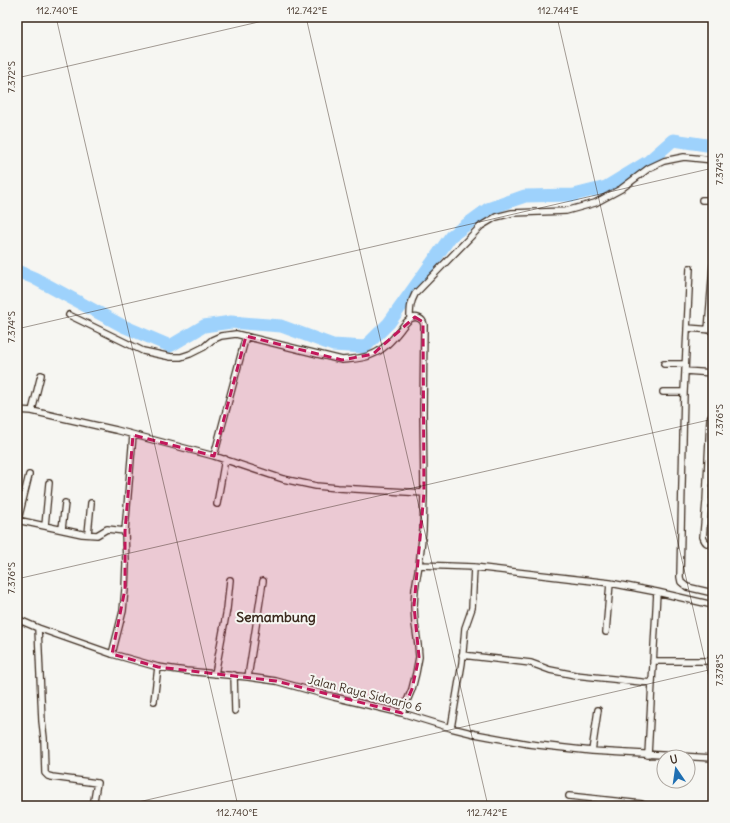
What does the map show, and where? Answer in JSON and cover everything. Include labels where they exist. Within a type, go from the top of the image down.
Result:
[{"type":"street","points":[[410,320],[410,308],[415,294],[481,226],[496,218],[512,213],[566,211],[595,202],[621,189],[649,168],[664,160],[684,157],[713,160]]},
{"type":"street","points":[[702,200],[713,200]]},
{"type":"street","points":[[687,328],[711,330],[713,266]]},
{"type":"street","points":[[690,268],[684,392],[680,577],[681,582],[687,587],[713,593]]},
{"type":"street","points":[[69,315],[143,351],[171,357],[181,357],[190,354],[221,336],[236,334],[342,360],[358,359],[373,354],[383,348],[404,324],[410,320],[419,318],[423,322],[423,412],[419,493],[423,530],[414,606],[418,645],[418,662],[412,689],[402,713]]},
{"type":"street","points":[[214,456],[246,336]]},
{"type":"street","points":[[664,364],[685,364]]},
{"type":"street","points":[[685,371],[713,373]]},
{"type":"street","points":[[32,412],[41,375]]},
{"type":"street","points":[[663,392],[684,392]]},
{"type":"street","points":[[17,410],[116,430],[225,459],[283,479],[316,486],[419,493]]},
{"type":"street","points":[[713,416],[710,419],[711,457],[703,537],[707,544],[713,545]]},
{"type":"street","points":[[112,654],[123,611],[126,564],[125,531],[133,435]]},
{"type":"street","points":[[217,504],[225,459]]},
{"type":"street","points":[[29,475],[18,520],[97,535],[107,529],[125,531]]},
{"type":"street","points":[[45,526],[49,483]]},
{"type":"street","points":[[706,502],[713,502]]},
{"type":"street","points":[[62,529],[65,503]]},
{"type":"street","points":[[88,534],[92,503]]},
{"type":"street","points":[[419,565],[474,567],[610,583],[713,605]]},
{"type":"street","points":[[451,728],[462,663],[465,628],[472,608],[474,567]]},
{"type":"street","points":[[215,674],[227,609],[230,580]]},
{"type":"street","points":[[248,677],[263,581]]},
{"type":"street","points":[[606,632],[610,583]]},
{"type":"street","points":[[648,755],[657,592]]},
{"type":"street","name":"Jalan Raya Sidoarjo 6","points":[[17,620],[112,654],[158,667],[276,681],[334,697],[402,713],[475,734],[529,744],[592,751],[713,758]]},
{"type":"street","points":[[38,628],[45,773],[52,777],[97,783],[93,806]]},
{"type":"street","points":[[462,655],[531,663],[550,670],[575,675],[651,683]]},
{"type":"street","points":[[653,661],[713,661]]},
{"type":"street","points":[[154,701],[158,667]]},
{"type":"street","points":[[234,675],[235,711]]},
{"type":"street","points":[[592,751],[598,710]]},
{"type":"street","points":[[569,796],[642,804],[646,806]]},
{"type":"highlighted area","points":[[415,317],[423,322],[424,493],[414,606],[419,657],[412,689],[402,713],[276,681],[158,667],[112,654],[125,589],[125,531],[133,435],[214,456],[246,336],[342,360],[373,354]]},
{"type":"waterway","points":[[17,271],[34,278],[123,326],[170,346],[204,326],[231,322],[281,326],[333,345],[365,347],[389,323],[451,236],[488,209],[525,196],[574,195],[606,187],[649,161],[673,140],[713,146]]},
{"type":"district","name":"Semambung","points":[[276,617]]}]
